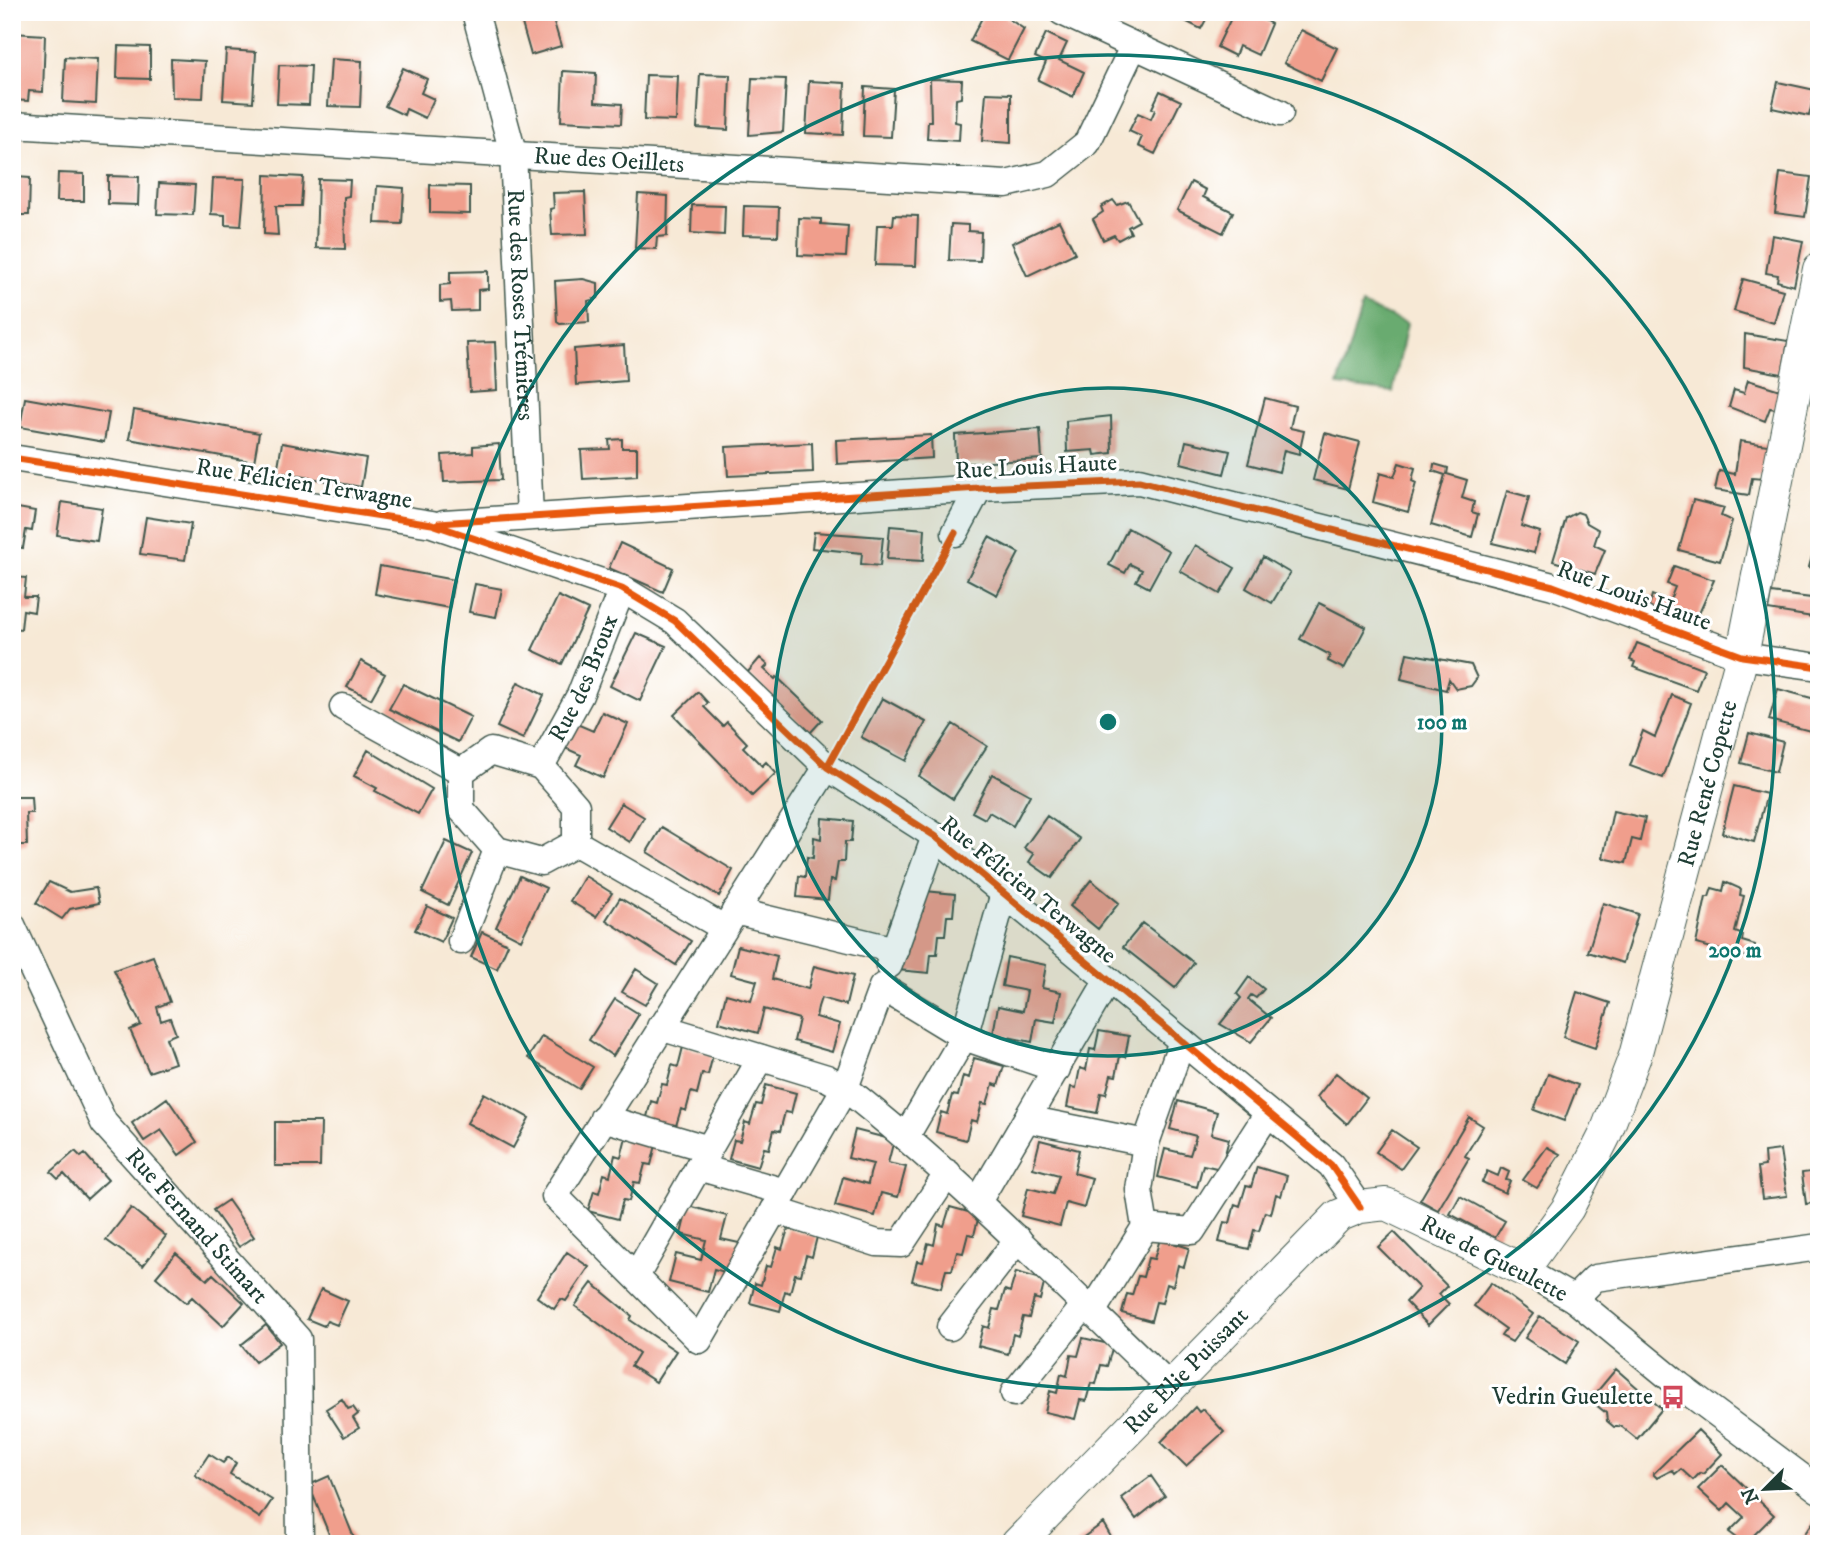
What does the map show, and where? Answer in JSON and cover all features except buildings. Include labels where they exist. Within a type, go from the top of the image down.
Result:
[{"type":"street","name":"Rue des Roses Trémières","points":[[475,12],[513,153],[530,516]]},
{"type":"street","points":[[1062,12],[1280,113]]},
{"type":"street","name":"Rue des Oeillets","points":[[12,125],[1006,184],[1048,174],[1087,143],[1133,47]]},
{"type":"street","name":"Rue René Copette","points":[[1524,1270],[1568,1208],[1605,1135],[1635,1056],[1742,656],[1819,270]]},
{"type":"street","name":"Rue Félicien Terwagne","points":[[12,457],[432,524],[622,589],[674,621],[827,767],[934,836],[1331,1165],[1360,1207]]},
{"type":"street","name":"Rue Louis Haute","points":[[432,524],[979,488],[1139,481],[1553,586],[1742,656],[1819,667]]},
{"type":"street","name":"Rue Louis Haute","points":[[955,533],[979,488]]},
{"type":"street","name":"Rue des Broux","points":[[541,766],[580,695],[622,589]]},
{"type":"street","points":[[343,707],[461,772],[461,809],[497,850],[541,862],[576,843],[729,919],[895,950]]},
{"type":"street","name":"Rue des Broux","points":[[461,772],[491,751],[541,766],[576,806],[576,843]]},
{"type":"street","points":[[827,767],[555,1196],[699,1340],[845,1088],[934,836]]},
{"type":"street","points":[[461,941],[497,850]]},
{"type":"street","points":[[906,1136],[964,1037],[1004,893]]},
{"type":"street","name":"Rue Fernand Stimart","points":[[12,925],[104,1123],[298,1339],[300,1544]]},
{"type":"street","points":[[979,1200],[1108,980]]},
{"type":"street","points":[[881,987],[964,1037],[1056,1069]]},
{"type":"street","points":[[660,1027],[827,1078],[845,1088],[906,1136],[979,1200],[1170,1387]]},
{"type":"street","points":[[1014,1393],[1088,1308],[1145,1227],[1139,1190],[1146,1143],[1182,1041]]},
{"type":"street","points":[[635,1276],[761,1058]]},
{"type":"street","points":[[1145,1227],[1192,1231],[1268,1113]]},
{"type":"street","points":[[603,1118],[703,1158],[780,1201],[877,1243],[901,1244],[948,1173]]},
{"type":"street","points":[[1027,1119],[1146,1143]]},
{"type":"street","name":"Rue de Gueulette","points":[[1360,1207],[1386,1204],[1524,1270],[1574,1299],[1679,1385],[1819,1490]]},
{"type":"street","name":"Rue Elie Puissant","points":[[1017,1544],[1338,1216],[1360,1207]]},
{"type":"street","points":[[950,1327],[1018,1239]]},
{"type":"street","points":[[1574,1299],[1595,1278],[1819,1247]]},
{"type":"green space","points":[[1362,305],[1407,323],[1393,392],[1338,385]]},
{"type":"cycle path","points":[[12,458],[432,524],[622,589],[675,621],[827,767],[935,836],[1331,1165],[1360,1207]]},
{"type":"cycle path","points":[[439,523],[979,488],[1139,481],[1553,586],[1742,656],[1819,667]]},
{"type":"cycle path","points":[[827,767],[955,533]]},
{"type":"place","name":"Vedrin Gueulette","points":[[1673,1397]]}]
